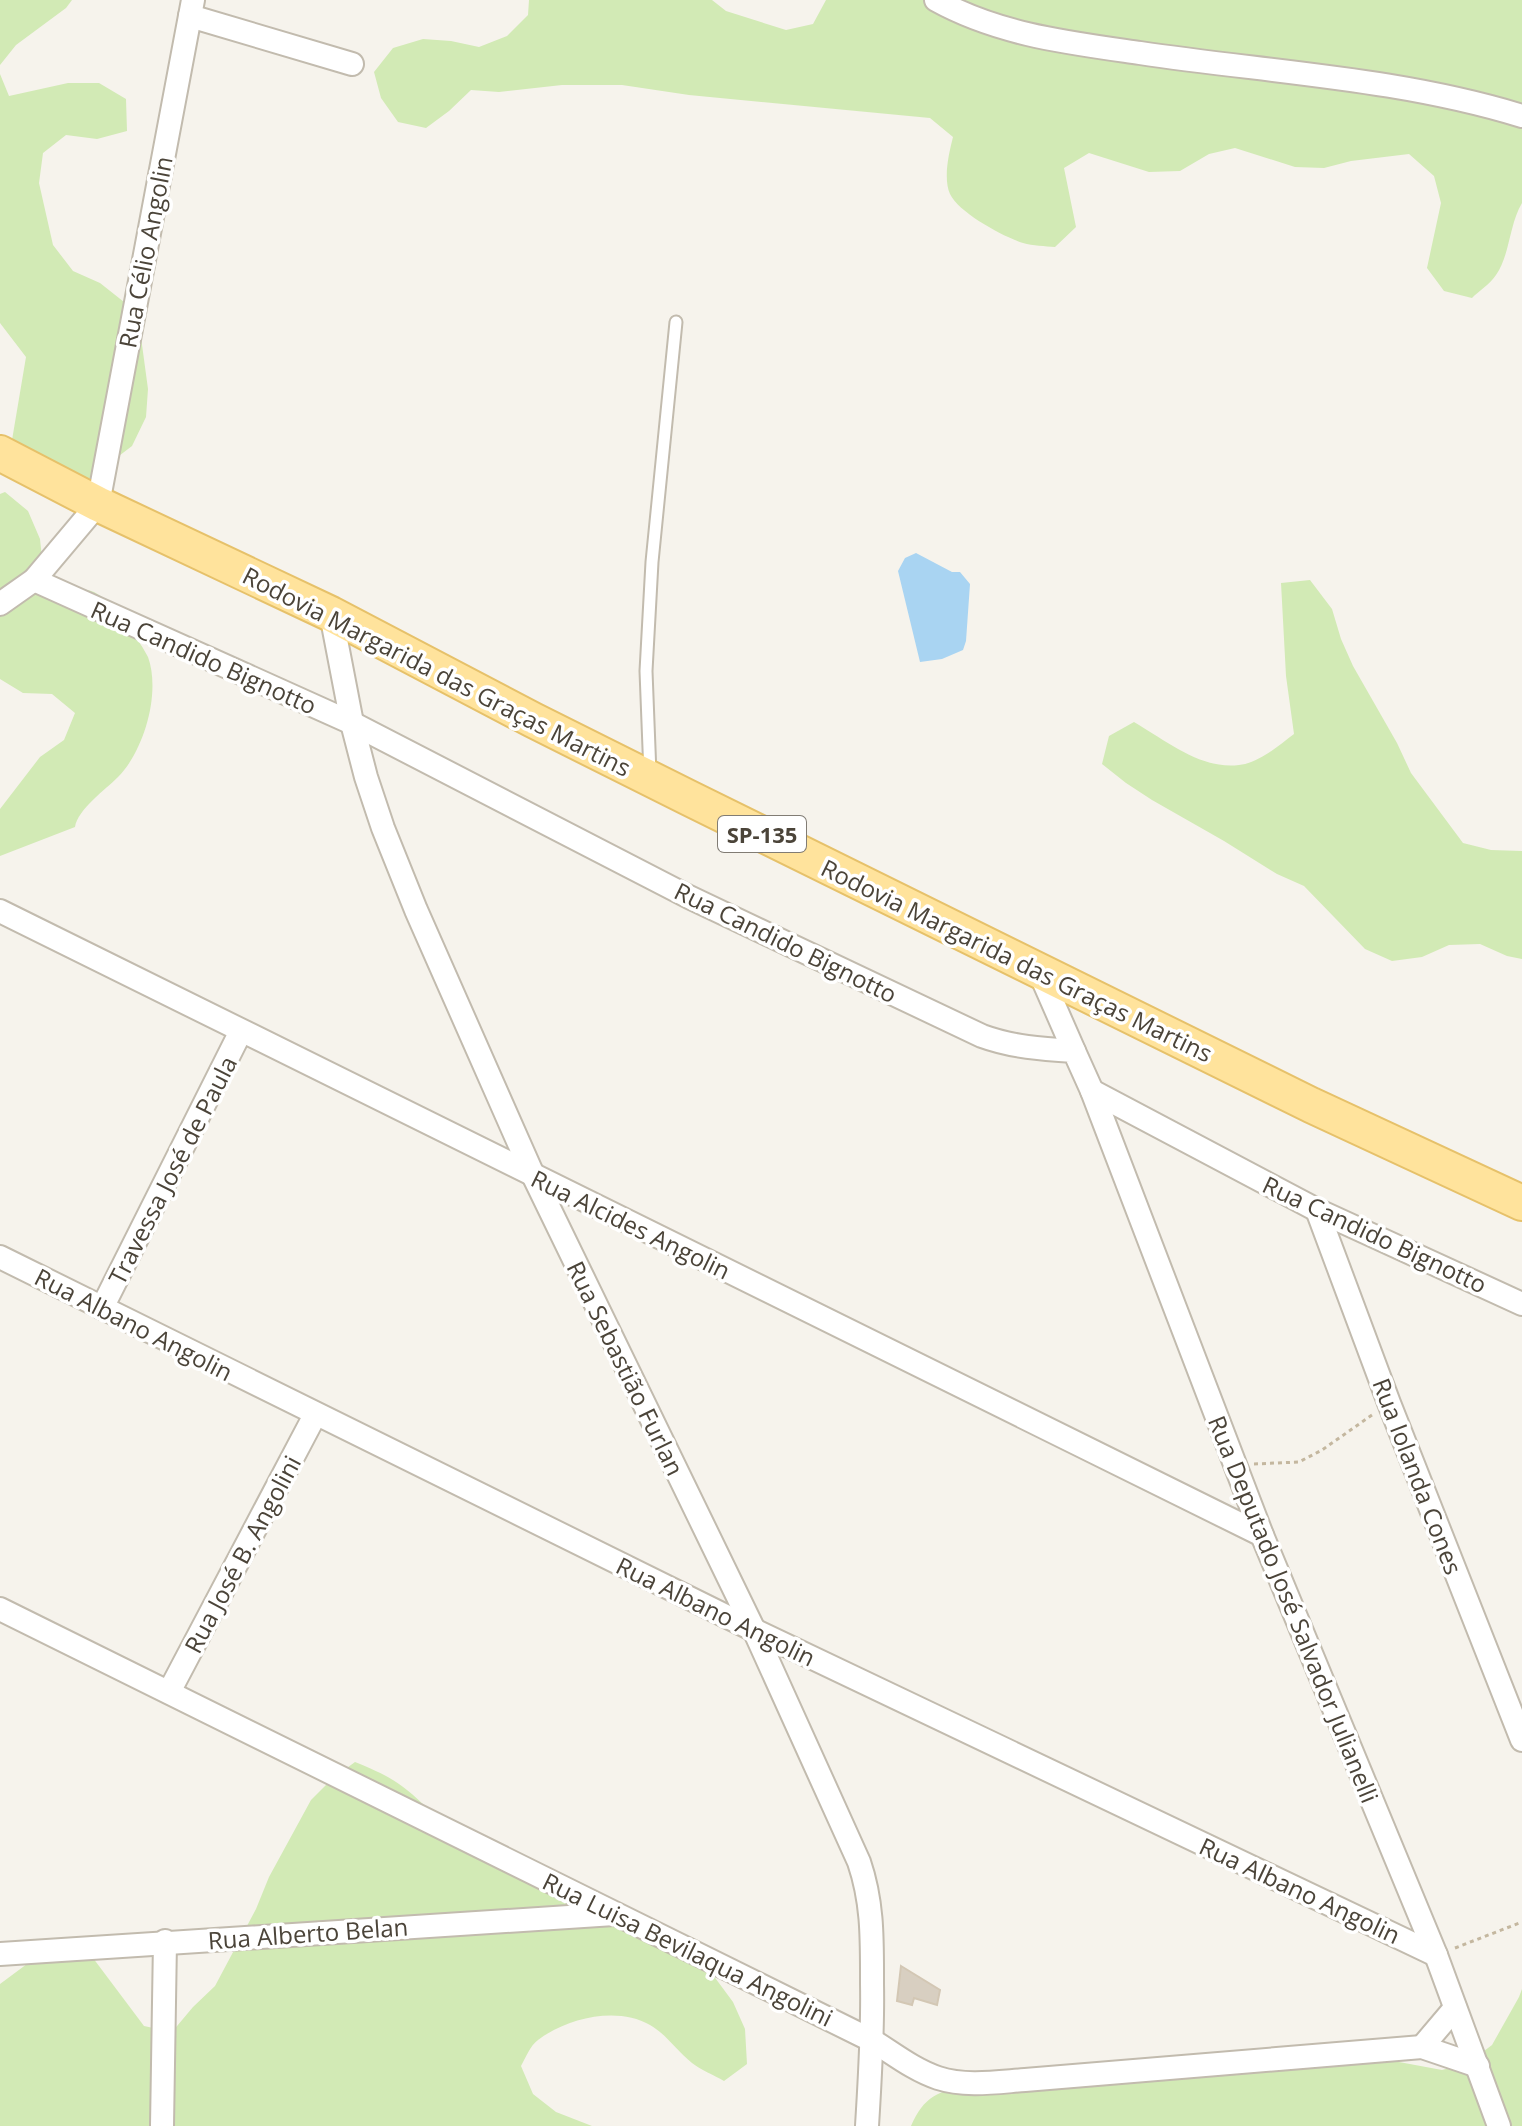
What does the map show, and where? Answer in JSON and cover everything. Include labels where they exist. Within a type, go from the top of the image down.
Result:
[{"type":"main road","name":"Rodovia Margarida das Graças Martins","points":[[3,455],[98,504],[331,614],[650,779],[1311,1105],[1522,1203]]},
{"type":"street","points":[[936,0],[979,21],[1032,36],[1354,81],[1522,116]]},
{"type":"street","points":[[192,8],[352,64]]},
{"type":"street","name":"Rua Célio Angolin","points":[[98,504],[192,8]]},
{"type":"street","points":[[0,604],[34,580],[98,504]]},
{"type":"street","name":"Rua Candido Bignotto","points":[[34,580],[352,723],[689,897],[982,1036],[1004,1044],[1074,1051]]},
{"type":"street","name":"Rua Sebastião Furlan","points":[[331,614],[366,777],[394,856],[533,1175],[754,1630],[859,1862],[867,1890],[872,1929],[873,2041],[867,2126]]},
{"type":"street","name":"Rua Alcides Angolin","points":[[0,911],[1262,1535]]},
{"type":"street","points":[[1039,971],[1092,1091]]},
{"type":"street","name":"Travessa José de Paula","points":[[102,1308],[241,1031]]},
{"type":"street","name":"Rua Candido Bignotto","points":[[1092,1091],[1317,1210],[1522,1304]]},
{"type":"street","name":"Rua Deputado José Salvador Julianelli","points":[[1092,1091],[1262,1535],[1436,1955],[1499,2126]]},
{"type":"street","name":"Rua Iolanda Cones","points":[[1317,1210],[1389,1403],[1522,1740]]},
{"type":"street","name":"Rua Albano Angolin","points":[[0,1257],[754,1630],[1436,1955]]},
{"type":"street","name":"Rua José B. Angolini","points":[[169,1692],[315,1415]]},
{"type":"street","name":"Rua Luisa Bevilaqua Angolini","points":[[0,1609],[873,2041],[926,2073],[948,2081],[1025,2080],[1422,2047],[1478,2066]]},
{"type":"street","name":"Rua Alberto Belan","points":[[0,1954],[617,1914]]},
{"type":"street","points":[[162,2126],[165,1941]]},
{"type":"street","points":[[1422,2047],[1455,2008]]},
{"type":"lane","points":[[650,779],[646,671],[648,629],[676,322]]},
{"type":"path","points":[[1235,1465],[1299,1462],[1322,1450],[1389,1403]]},
{"type":"path","points":[[1436,1955],[1522,1922]]},
{"type":"green space","points":[[0,0],[72,0],[66,8],[16,45],[0,65]]},
{"type":"green space","points":[[529,0],[712,0],[726,11],[786,30],[813,24],[826,0],[1522,0],[1522,203],[1501,267],[1472,298],[1444,291],[1427,268],[1441,203],[1434,176],[1409,154],[1351,161],[1324,168],[1295,167],[1235,148],[1209,154],[1180,171],[1149,172],[1089,153],[1064,168],[1076,227],[1055,247],[1027,244],[1005,235],[972,216],[955,201],[947,181],[953,137],[930,118],[689,95],[622,85],[562,85],[499,92],[471,90],[426,128],[398,122],[381,98],[374,72],[393,48],[423,39],[479,47],[507,36],[528,15]]},
{"type":"green space","points":[[0,74],[9,96],[68,83],[99,83],[126,99],[127,131],[97,139],[66,135],[43,153],[39,183],[53,245],[73,271],[100,283],[124,302],[140,330],[148,389],[146,417],[132,446],[65,497],[11,446],[26,357],[0,323]]},
{"type":"green space","points":[[5,492],[28,511],[40,539],[43,568],[64,589],[87,590],[100,595],[124,620],[148,657],[152,687],[148,721],[135,752],[118,777],[86,807],[75,827],[0,856],[0,809],[40,757],[64,740],[75,713],[52,694],[23,693],[0,679],[0,494]]},
{"type":"green space","points":[[1310,580],[1332,609],[1353,666],[1411,773],[1463,843],[1491,850],[1522,851],[1522,959],[1480,944],[1449,945],[1422,957],[1392,961],[1365,949],[1304,886],[1277,874],[1152,800],[1102,764],[1109,736],[1134,722],[1184,752],[1225,765],[1254,761],[1294,734],[1286,676],[1281,583]]},
{"type":"green space","points":[[355,1762],[394,1780],[427,1808],[696,1952],[733,2002],[745,2029],[747,2064],[724,2081],[692,2063],[650,2025],[623,2016],[592,2017],[563,2026],[538,2040],[521,2066],[533,2094],[556,2112],[592,2126],[0,2126],[0,1984],[31,1961],[87,1950],[144,2026],[172,2032],[215,1986],[311,1800]]},
{"type":"green space","points":[[1522,1989],[1522,2126],[911,2126],[921,2108],[933,2097],[968,2084],[1236,2051],[1383,2059],[1442,2070],[1468,2063],[1492,2045]]},
{"type":"water","points":[[916,553],[952,572],[960,572],[970,584],[963,650],[942,659],[920,662],[898,571],[905,558]]},
{"type":"building","points":[[901,1966],[940,1990],[937,2005],[914,1998],[912,2005],[897,2001]]}]
